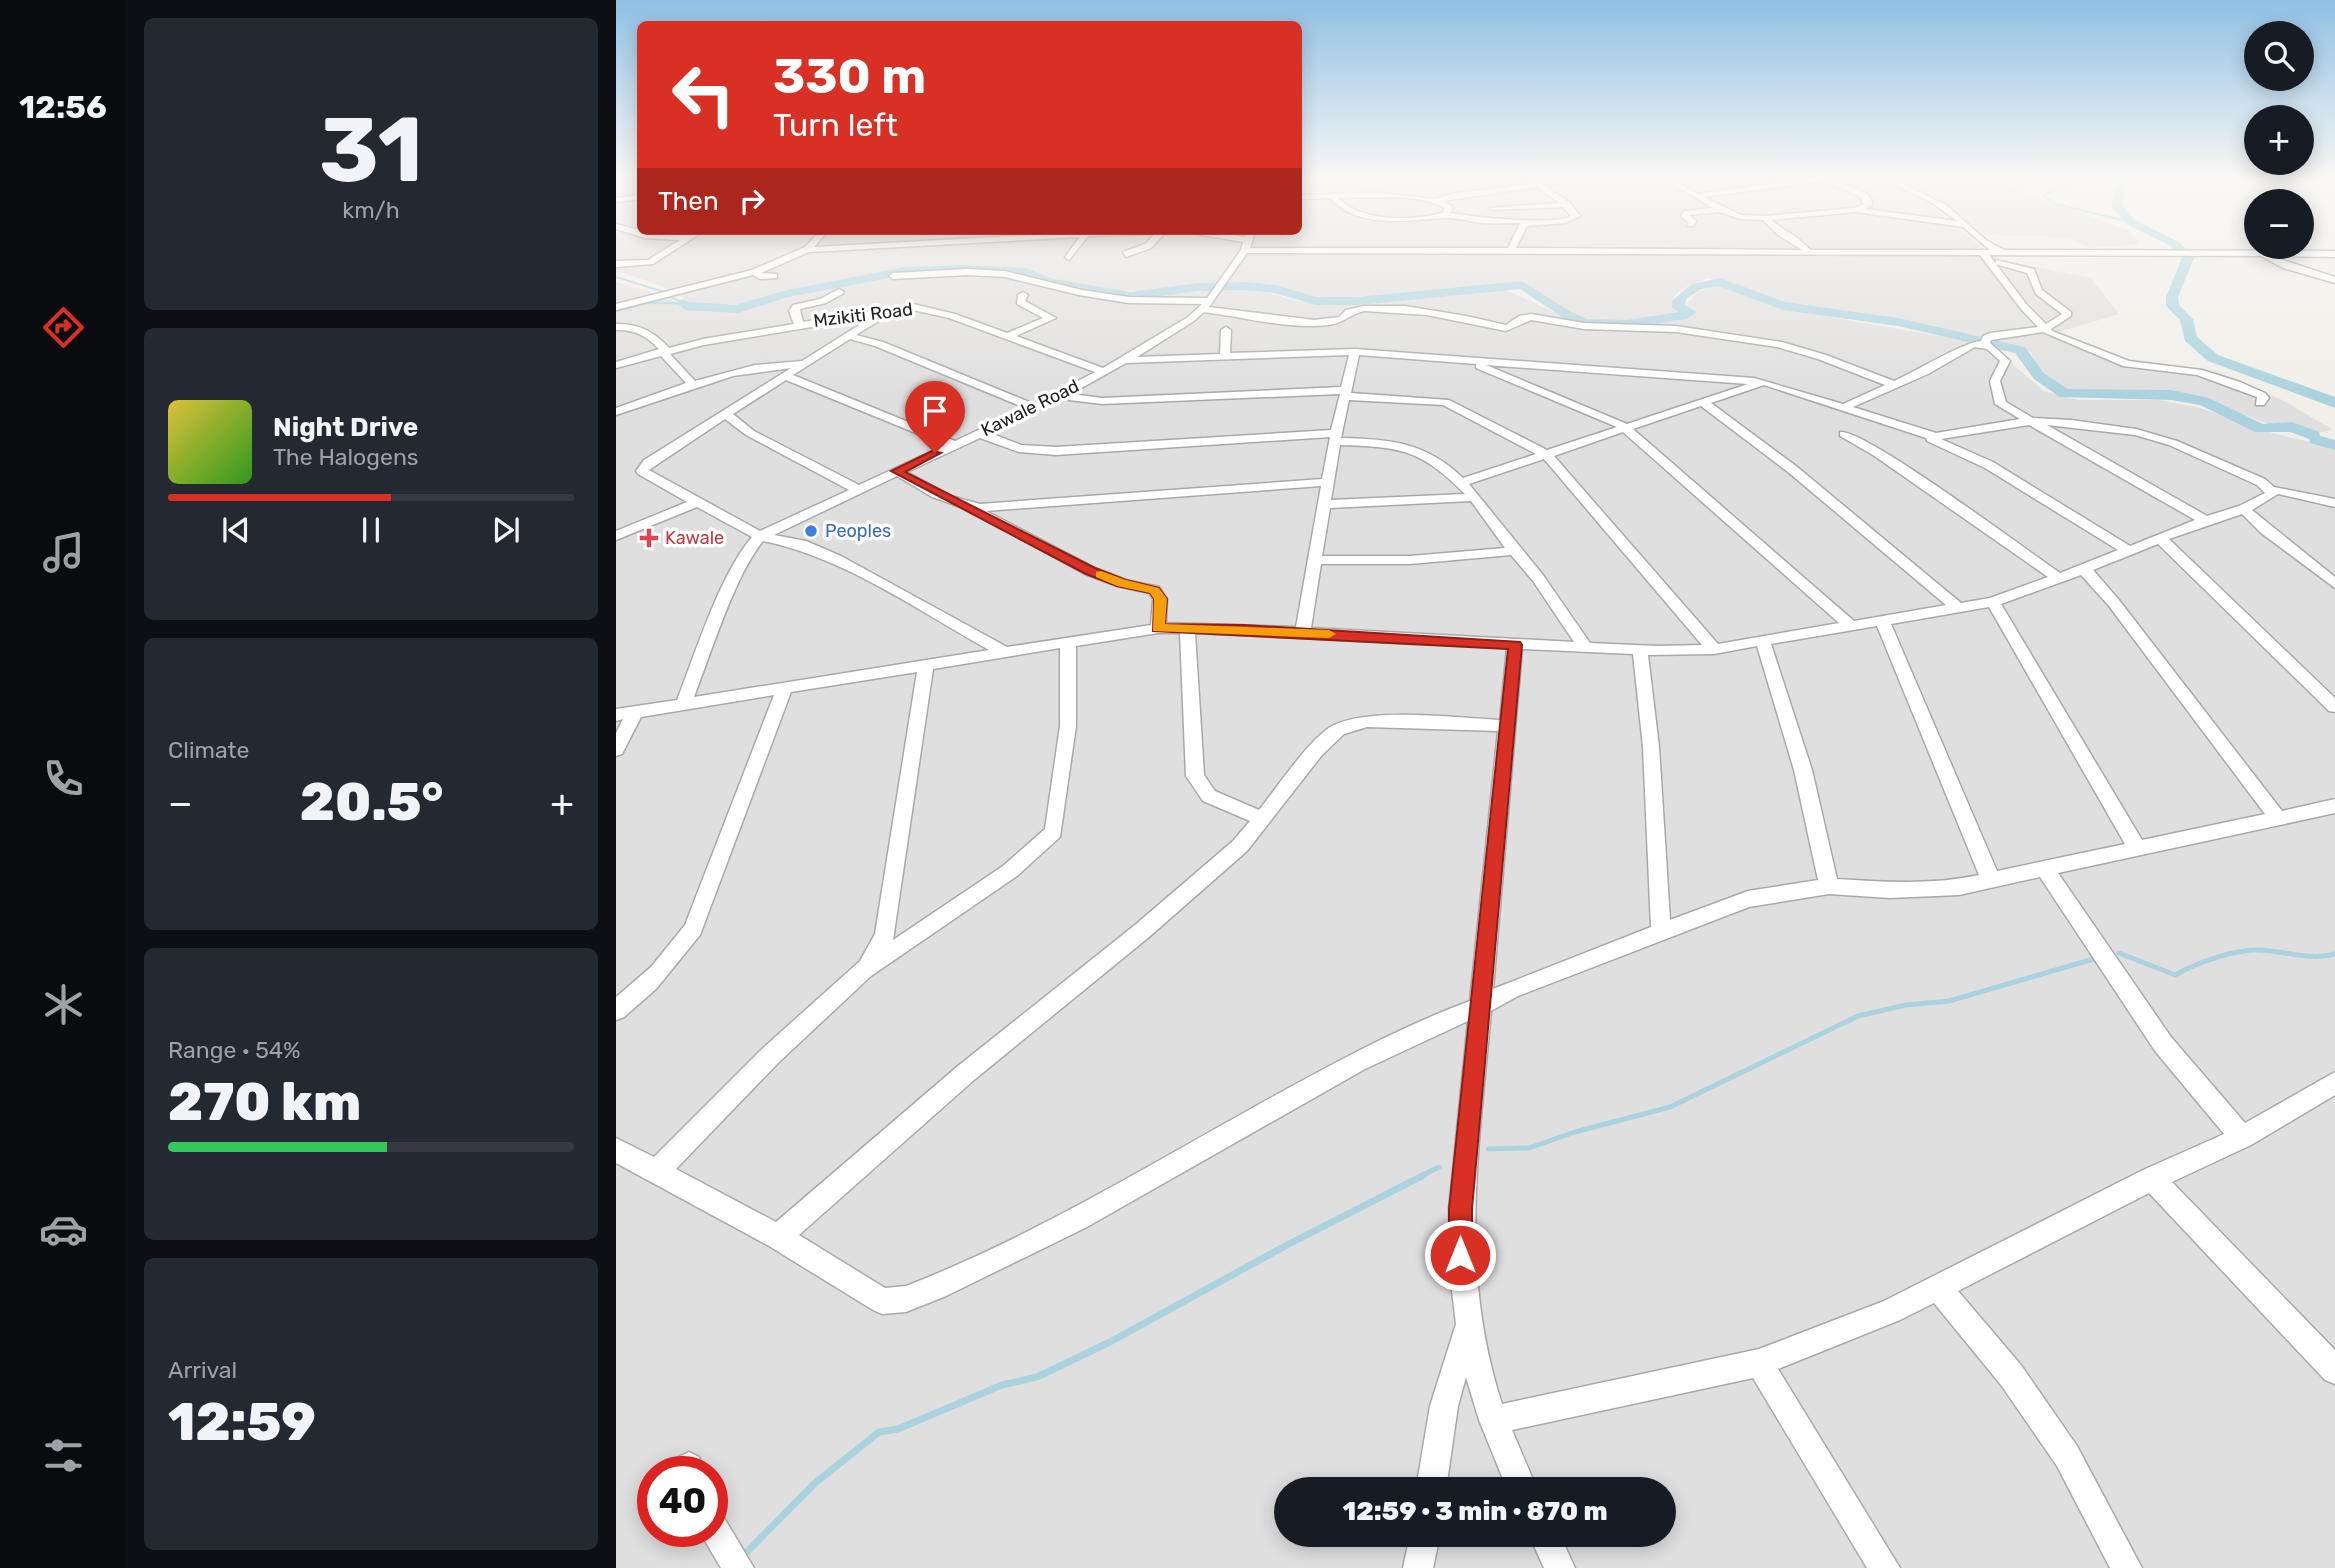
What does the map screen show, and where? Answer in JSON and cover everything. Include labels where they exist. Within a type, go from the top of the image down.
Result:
[{"type":"street","points":[[616,264],[650,262],[671,249]]},
{"type":"street","points":[[616,307],[755,272],[808,249]]},
{"type":"street","points":[[810,249],[833,249]]},
{"type":"street","points":[[850,259],[907,254],[912,249]]},
{"type":"street","points":[[1069,257],[1075,249]]},
{"type":"street","points":[[1126,254],[1142,249]]},
{"type":"street","points":[[1994,249],[2011,254]]},
{"type":"street","points":[[1245,250],[1808,252],[1986,257],[2011,254],[2244,254]]},
{"type":"street","name":"Kawale Road","points":[[760,536],[1035,408],[1105,372],[1178,328],[1213,296],[1245,250]]},
{"type":"street","points":[[2314,254],[2335,254]]},
{"type":"street","points":[[1986,257],[2024,307],[2045,329],[2127,364],[2187,370],[2236,384],[2261,395],[2264,398],[2260,403]]},
{"type":"street","points":[[1844,407],[1939,364],[1967,347],[1986,342],[2002,333],[2045,329],[2067,316],[2066,312],[2039,294],[2031,281],[2031,271],[1986,257]]},
{"type":"street","points":[[2271,259],[2335,280]]},
{"type":"street","points":[[755,272],[760,276],[774,276]]},
{"type":"street","points":[[893,276],[967,272],[1005,274],[1118,299],[1213,296],[1280,320],[1330,323],[1342,319],[1351,309],[1392,308],[1475,320],[1506,328],[1512,328],[1522,318],[1531,317],[1584,326],[1676,329],[1791,347],[1892,384]]},
{"type":"street","points":[[799,324],[794,311],[796,307],[823,301],[839,292]]},
{"type":"street","points":[[1008,336],[1051,318],[1020,302],[1023,295]]},
{"type":"street","name":"Mzikiti Road","points":[[616,365],[664,350],[799,324],[889,310],[926,309],[1105,372]]},
{"type":"street","points":[[889,310],[654,459],[642,471],[760,536],[801,544],[836,559],[1002,651]]},
{"type":"street","points":[[616,327],[626,326],[657,339],[692,384]]},
{"type":"street","points":[[1225,356],[1226,330]]},
{"type":"street","points":[[849,336],[879,344],[1035,408]]},
{"type":"street","points":[[1986,342],[2005,361],[1995,381],[1999,402],[2205,520]]},
{"type":"street","points":[[1125,360],[1355,352],[1764,382],[1924,436],[1989,465],[2129,551]]},
{"type":"street","points":[[1303,632],[1335,437],[1355,352]]},
{"type":"street","points":[[1467,361],[1600,413],[1626,428],[1851,626]]},
{"type":"street","points":[[616,412],[692,384],[774,366],[803,363]]},
{"type":"street","points":[[786,376],[955,444]]},
{"type":"street","points":[[1462,482],[1764,382]]},
{"type":"street","points":[[1060,396],[1101,401],[1345,393],[1445,402],[1546,454],[1714,649]]},
{"type":"street","points":[[1702,402],[1792,469],[1958,608]]},
{"type":"street","points":[[727,415],[750,433],[858,489]]},
{"type":"street","points":[[1924,436],[1944,438],[2030,421],[2083,424],[2157,437],[2261,482],[2271,490],[2335,503]]},
{"type":"street","points":[[979,433],[1019,448],[1056,450],[1335,437],[1402,445],[1445,467],[1462,482],[1538,578],[1586,648]]},
{"type":"street","points":[[1844,434],[1877,452],[2059,579]]},
{"type":"street","points":[[897,471],[1090,571],[1122,583],[1154,590],[1160,599],[1158,628]]},
{"type":"street","points":[[967,507],[995,508],[1328,482]]},
{"type":"street","points":[[616,715],[1158,628],[1303,632],[1586,648],[1714,649],[1993,602],[2059,579],[2205,520],[2244,509],[2269,497],[2271,490]]},
{"type":"street","points":[[1325,504],[1475,497]]},
{"type":"street","points":[[616,536],[696,503]]},
{"type":"street","points":[[2244,509],[2266,530],[2335,584]]},
{"type":"street","points":[[683,704],[723,605],[750,548],[760,536]]},
{"type":"street","points":[[2161,539],[2335,707]]},
{"type":"street","points":[[1314,559],[1410,560],[1514,551]]},
{"type":"street","points":[[2084,569],[2277,817]]},
{"type":"street","points":[[1993,602],[2137,849]]},
{"type":"street","points":[[1882,620],[1992,880]]},
{"type":"street","points":[[1188,628],[1195,776],[1209,796],[1263,819]]},
{"type":"street","points":[[1763,641],[1804,770],[1829,886]]},
{"type":"street","points":[[657,1171],[770,1056],[864,970],[1010,871],[1054,832],[1068,726],[1068,642]]},
{"type":"street","points":[[1515,645],[1479,1007],[1461,1209],[1460,1255],[1467,1329],[1494,1420],[1517,1477]]},
{"type":"street","points":[[1640,650],[1651,747],[1661,931]]},
{"type":"street","points":[[864,970],[885,935],[926,664]]},
{"type":"street","points":[[616,1010],[648,985],[673,959],[693,929],[785,687]]},
{"type":"street","points":[[616,750],[635,712]]},
{"type":"street","points":[[778,1237],[966,1073],[1240,846],[1327,739],[1338,730],[1354,724],[1405,721],[1506,726]]},
{"type":"street","points":[[616,1150],[778,1237],[882,1301],[906,1299],[937,1287],[1076,1219],[1357,1062],[1441,1021],[1479,1007],[1511,989],[1748,899],[1829,886],[1924,890],[1992,880],[2335,806]]},
{"type":"street","points":[[2045,870],[2169,1050],[2212,1108],[2243,1138]]},
{"type":"street","points":[[1494,1420],[1759,1363],[1891,1311],[2152,1179],[2243,1138],[2335,1083]]},
{"type":"street","points":[[2152,1179],[2335,1370]]},
{"type":"street","points":[[1938,1287],[2011,1376],[2067,1456],[2127,1568]]},
{"type":"street","points":[[1433,1477],[1444,1406],[1467,1329]]},
{"type":"street","points":[[1759,1363],[1885,1568]]},
{"type":"street","points":[[725,1547],[739,1568]]},
{"type":"street","points":[[1418,1568],[1422,1547]]},
{"type":"street","points":[[1550,1547],[1560,1568]]},
{"type":"shaded area","points":[[616,249],[1984,249],[1996,259],[2091,278],[2119,314],[2059,332],[2131,361],[2219,372],[2282,400],[2332,429],[2310,436],[2268,424],[2211,402],[2173,394],[2063,389],[2037,366],[2031,352],[2015,345],[1897,320],[1789,305],[1708,278],[1682,289],[1672,299],[1679,311],[1670,316],[1619,322],[1583,318],[1565,310],[1522,281],[1391,296],[1318,297],[1246,284],[1207,284],[1160,292],[1107,290],[1053,280],[1037,272],[978,268],[906,269],[788,291],[740,306],[692,303],[667,288],[624,273],[616,273]]},
{"type":"shaded area","points":[[968,271],[1027,273],[1049,283],[1126,298],[1204,289],[1235,289],[1260,290],[1301,302],[1324,304],[1373,302],[1469,289],[1507,290],[1573,321],[1596,326],[1676,320],[1694,313],[1686,305],[1699,291],[1718,285],[1791,310],[1990,345],[2001,350],[2011,363],[2044,391],[2078,400],[2159,400],[2200,408],[2272,433],[2335,448],[2335,1568],[616,1568],[616,282],[666,296],[681,307],[737,310],[886,275]]},
{"type":"waterway","points":[[2180,249],[2188,258],[2172,297],[2173,306],[2186,319],[2190,338],[2213,358],[2335,403]]},
{"type":"waterway","points":[[683,303],[686,306],[737,309],[787,294],[906,271],[963,269],[1027,272],[1050,282],[1130,296],[1198,287],[1246,286],[1275,289],[1316,301],[1358,301],[1522,285],[1573,318],[1598,325],[1612,325],[1682,316],[1690,312],[1679,307],[1678,301],[1686,292],[1697,286],[1720,282],[1783,306],[1898,322],[2020,350],[2039,376],[2065,394],[2171,395],[2204,401],[2261,429],[2292,427],[2313,435]]},
{"type":"waterway","points":[[616,277],[659,290]]},
{"type":"waterway","points":[[659,290],[664,292]]},
{"type":"waterway","points":[[659,290],[683,303]]},
{"type":"waterway","points":[[616,311],[647,303],[682,303]]},
{"type":"waterway","points":[[2316,440],[2335,445]]},
{"type":"waterway","points":[[2119,953],[2175,975],[2216,958],[2249,950],[2307,956],[2335,954]]},
{"type":"waterway","points":[[1488,1149],[1529,1148],[1575,1132],[1670,1107],[1858,1016],[1906,1005],[1949,1001],[2097,958]]},
{"type":"waterway","points":[[1421,1176],[1439,1167]]},
{"type":"waterway","points":[[748,1551],[815,1483],[879,1432],[898,1429],[1002,1385],[1037,1377],[1110,1342],[1287,1245],[1424,1175]]},
{"type":"slow traffic","points":[[1101,574],[1122,583],[1154,590],[1160,599],[1158,628],[1329,634]]},
{"type":"place","name":"Peoples","points":[[811,531]]},
{"type":"place","name":"Kawale","points":[[649,538]]},
{"type":"route","points":[[935,453],[897,471],[1090,571],[1122,583],[1154,590],[1160,599],[1158,628],[1244,629],[1515,645],[1461,1209],[1460,1255]]}]
